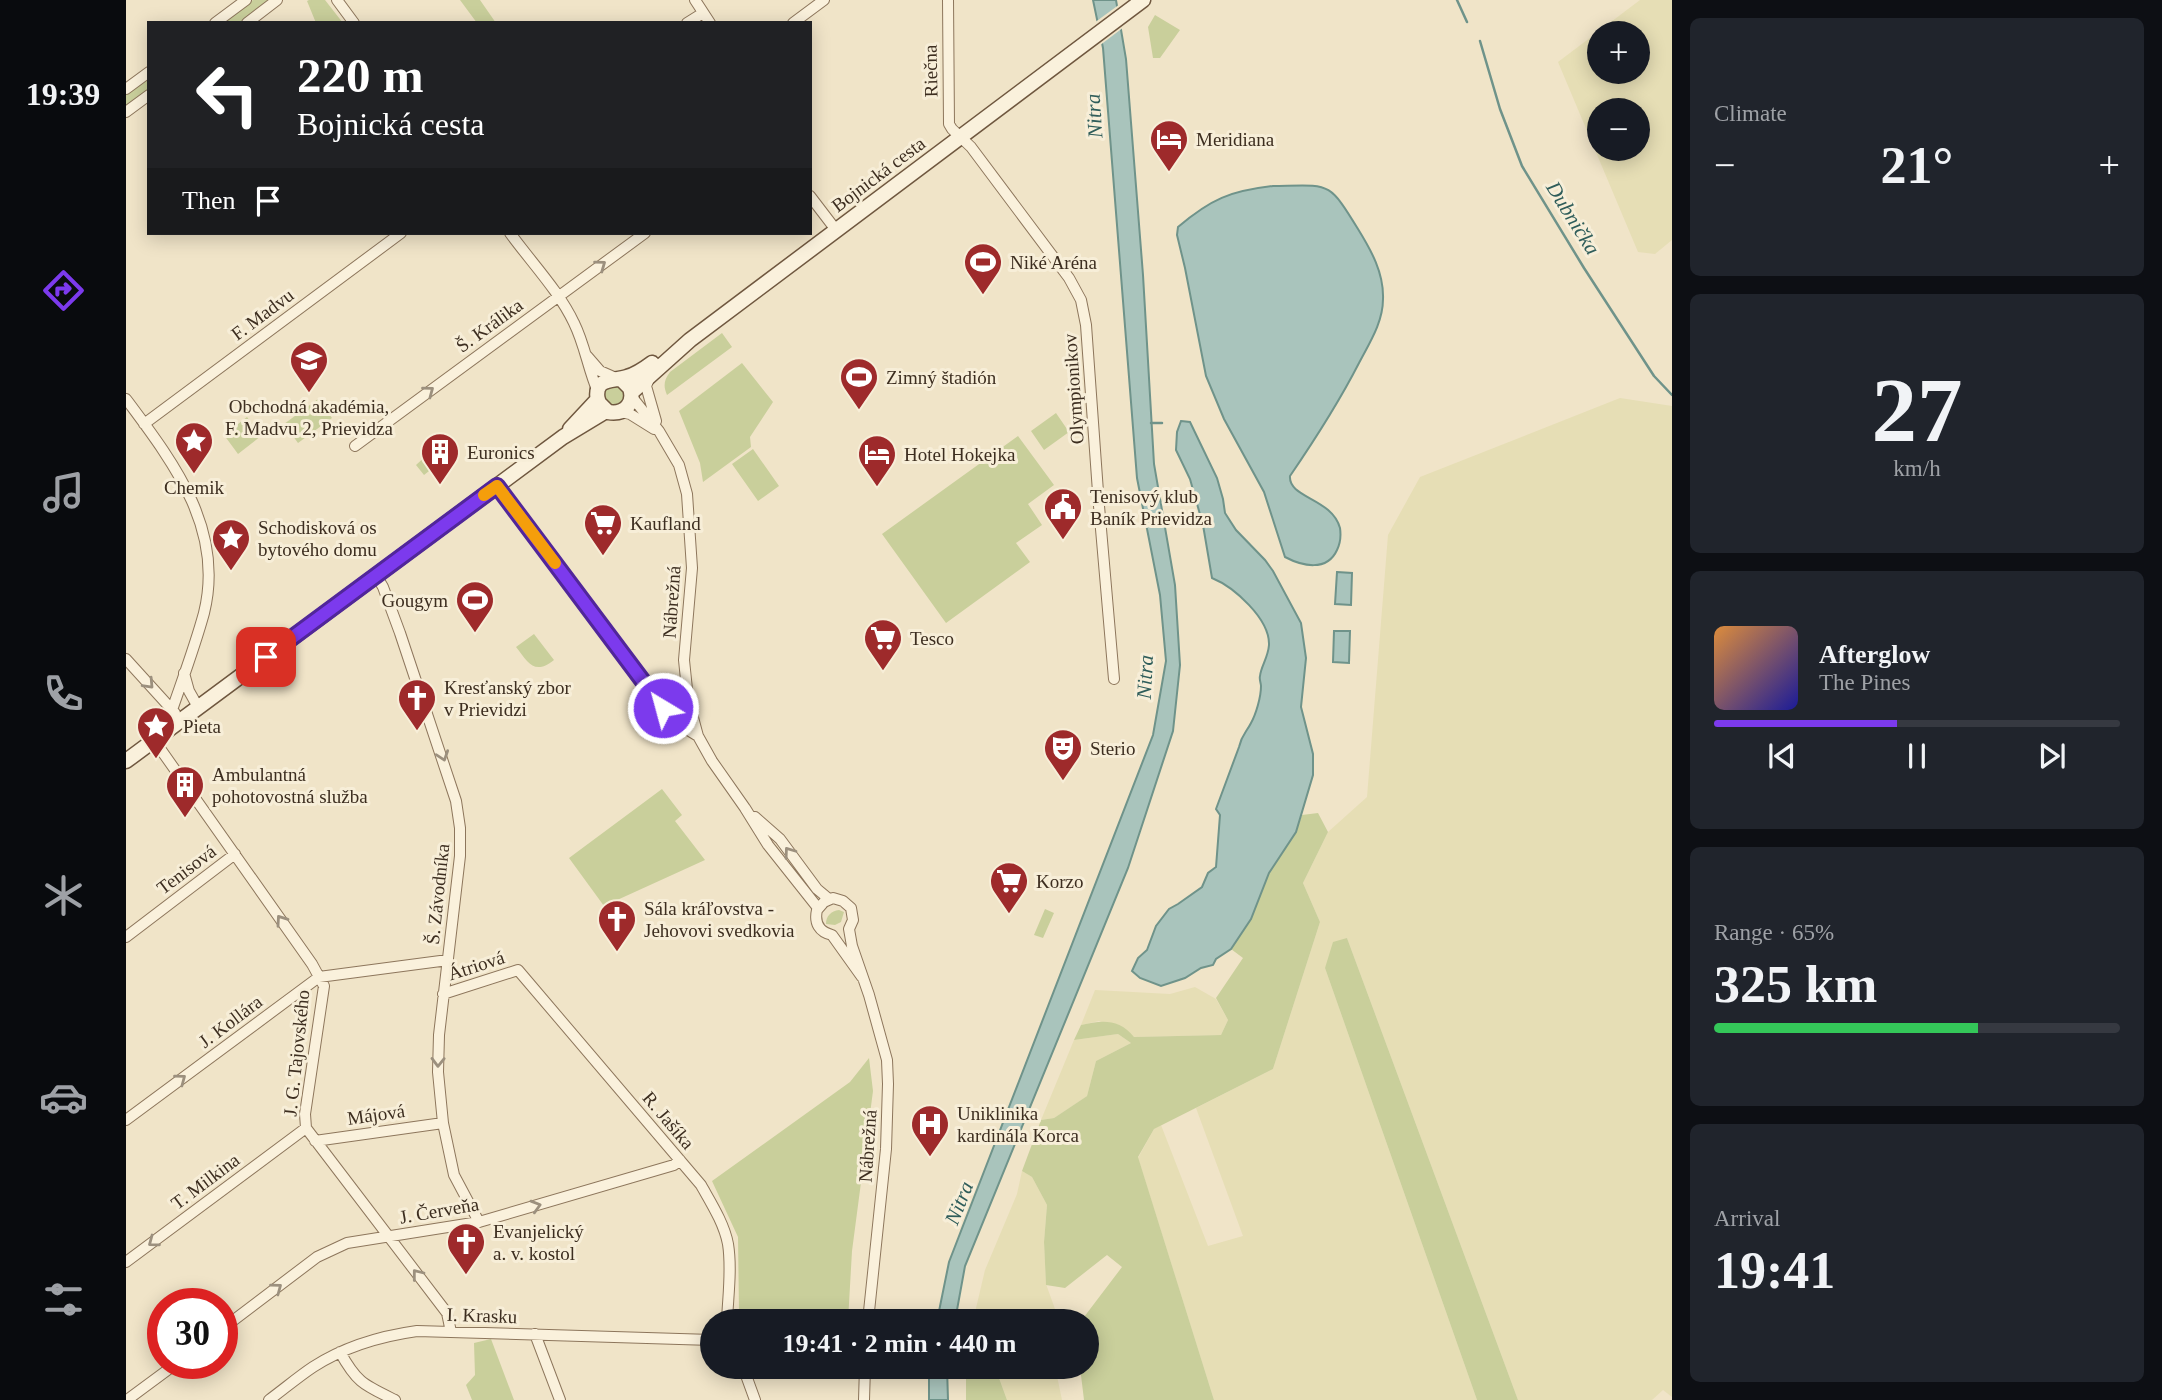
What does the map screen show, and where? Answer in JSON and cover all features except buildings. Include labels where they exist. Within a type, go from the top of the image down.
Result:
[{"type":"street","points":[[218,21],[246,0]]},
{"type":"street","points":[[250,21],[278,0]]},
{"type":"street","points":[[337,0],[353,21]]},
{"type":"street","points":[[695,0],[709,21]]},
{"type":"street","points":[[796,21],[824,0]]},
{"type":"street","name":"Riečna","points":[[948,0],[949,124],[961,136]]},
{"type":"street","name":"Bojnická cesta","points":[[606,403],[627,408],[632,394],[690,340],[1137,4]]},
{"type":"street","points":[[690,21],[703,13]]},
{"type":"street","points":[[126,89],[147,73]]},
{"type":"street","points":[[126,112],[147,96]]},
{"type":"street","name":"Olympionikov","points":[[961,136],[1069,278],[1081,300],[1086,325],[1098,506],[1114,679]]},
{"type":"street","points":[[812,199],[836,230]]},
{"type":"street","name":"F. Madvu","points":[[144,424],[398,235]]},
{"type":"street","points":[[511,235],[573,320],[592,377],[606,403]]},
{"type":"street","name":"Š. Králika","points":[[355,446],[642,235]]},
{"type":"street","name":"Bojnická cesta","points":[[606,403],[606,381],[642,370],[690,340]]},
{"type":"street","points":[[587,356],[600,371],[628,384],[632,394]]},
{"type":"street","name":"Nábrežná","points":[[651,374],[646,386],[659,432]]},
{"type":"street","name":"Nábrežná","points":[[632,394],[679,465],[687,494],[692,568],[684,660],[688,699],[698,736],[768,845],[818,908],[816,918],[819,927],[824,933],[832,935],[862,977]]},
{"type":"street","points":[[126,399],[183,480],[199,518],[207,555],[208,583],[204,611],[184,673],[176,715]]},
{"type":"street","name":"Bojnická cesta","points":[[126,761],[154,740],[176,715],[198,707],[606,403]]},
{"type":"street","name":"Nábrežná","points":[[606,403],[631,414],[659,432]]},
{"type":"street","points":[[497,486],[663,708],[675,722],[698,736]]},
{"type":"street","name":"Š. Závodníka","points":[[376,575],[400,633],[457,801],[460,856],[443,993],[438,1072],[443,1123],[454,1175],[479,1222]]},
{"type":"street","points":[[126,659],[176,715]]},
{"type":"street","points":[[184,673],[189,691],[198,707]]},
{"type":"street","points":[[654,696],[671,692],[688,699]]},
{"type":"street","points":[[663,708],[676,706],[688,699]]},
{"type":"street","name":"J. G. Tajovského","points":[[154,740],[312,964],[324,986],[305,1114],[306,1128],[447,1313],[452,1332]]},
{"type":"street","name":"Nábrežná","points":[[745,807],[780,839],[817,889],[829,899],[840,899],[850,906],[853,918],[849,929],[852,946],[879,1028],[887,1060],[888,1084],[886,1149],[869,1309]]},
{"type":"street","name":"Tenisová","points":[[126,937],[235,854]]},
{"type":"street","points":[[818,908],[829,899]]},
{"type":"street","points":[[832,935],[839,935],[849,929]]},
{"type":"street","name":"J. Kollára","points":[[126,1120],[319,977],[447,960]]},
{"type":"street","name":"Átriová","points":[[443,993],[518,970]]},
{"type":"street","name":"R. Jašíka","points":[[518,970],[701,1185],[715,1209],[728,1242],[727,1309]]},
{"type":"street","name":"Májová","points":[[314,1141],[443,1123]]},
{"type":"street","name":"T. Milkina","points":[[126,1262],[306,1128]]},
{"type":"street","name":"J. Červeňa","points":[[238,1317],[317,1257],[347,1243],[479,1222],[674,1165],[680,1160]]},
{"type":"street","name":"I. Krasku","points":[[269,1400],[314,1367],[340,1352],[394,1334],[417,1331],[700,1340]]},
{"type":"street","points":[[535,1334],[560,1400]]},
{"type":"street","points":[[340,1352],[356,1379],[366,1387],[395,1400]]},
{"type":"street","points":[[127,1400],[155,1379]]},
{"type":"street","points":[[747,1379],[755,1400]]},
{"type":"street","points":[[864,1400],[865,1379]]},
{"type":"shaded area","points":[[1640,0],[1672,0],[1672,240],[1655,254],[1638,252],[1600,161],[1650,161],[1650,98],[1587,98],[1587,131],[1558,62],[1587,40],[1587,84],[1650,84],[1650,21],[1612,21]]},
{"type":"shaded area","points":[[1620,398],[1672,406],[1672,1397],[1663,1390],[1652,1400],[1518,1400],[1347,938],[1325,968],[1477,1400],[1214,1400],[1138,1158],[1154,1129],[1161,1125],[1208,1246],[1243,1236],[1196,1108],[1273,1069],[1320,922],[1303,883],[1328,832],[1367,797],[1388,535],[1420,477]]},
{"type":"shaded area","points":[[1195,987],[1216,999],[1228,1020],[1221,1035],[1134,1037],[1099,1021],[1081,1025],[1095,990],[1170,994]]},
{"type":"shaded area","points":[[1118,1034],[1131,1043],[1096,1061],[1087,1096],[1054,1118],[1041,1120],[1074,1040]]},
{"type":"shaded area","points":[[1022,1171],[1032,1177],[1047,1205],[1044,1242],[1046,1284],[1055,1309],[976,1309],[985,1270],[1017,1194]]},
{"type":"shaded area","points":[[999,1379],[1058,1379],[1062,1400],[1007,1400]]},
{"type":"green space","points":[[253,0],[270,0],[242,21],[225,21]]},
{"type":"green space","points":[[325,0],[341,21],[315,21],[307,1]]},
{"type":"green space","points":[[460,0],[480,0],[495,21],[476,21]]},
{"type":"green space","points":[[1155,15],[1180,30],[1160,58],[1153,58],[1148,27]]},
{"type":"green space","points":[[147,78],[147,91],[126,106],[126,94]]},
{"type":"green space","points":[[722,333],[732,347],[667,395],[665,383],[670,372]]},
{"type":"green space","points":[[742,363],[773,402],[750,437],[751,447],[703,482],[700,463],[679,411]]},
{"type":"green space","points":[[610,386],[618,386],[624,396],[618,406],[610,406],[604,400],[604,392]]},
{"type":"green space","points":[[318,399],[332,418],[298,443],[284,424]]},
{"type":"green space","points":[[1056,413],[1069,432],[1044,450],[1031,431]]},
{"type":"green space","points":[[247,417],[261,436],[238,454],[224,435]]},
{"type":"green space","points":[[1018,436],[1054,485],[1028,504],[1042,525],[1016,543],[1030,562],[946,623],[882,534]]},
{"type":"green space","points":[[753,449],[779,486],[758,501],[732,464]]},
{"type":"green space","points":[[429,453],[438,464],[424,475],[416,465]]},
{"type":"green space","points":[[534,634],[554,660],[541,667],[532,665],[516,647]]},
{"type":"green space","points":[[662,789],[682,815],[675,821],[705,860],[604,906],[569,858]]},
{"type":"green space","points":[[1318,813],[1328,832],[1303,883],[1320,922],[1273,1069],[1154,1129],[1138,1157],[1214,1400],[1084,1400],[1081,1379],[1099,1379],[1099,1309],[1090,1309],[1122,1267],[1107,1255],[1065,1288],[1046,1285],[1044,1242],[1047,1205],[1032,1177],[1022,1171],[1041,1120],[1054,1118],[1087,1096],[1096,1061],[1131,1043],[1118,1034],[1074,1040],[1081,1025],[1110,1022],[1122,1027],[1134,1037],[1221,1035],[1228,1020],[1216,998],[1243,958],[1231,949],[1251,919],[1269,873],[1296,832],[1302,815]]},
{"type":"green space","points":[[1045,909],[1054,913],[1043,938],[1034,935]]},
{"type":"green space","points":[[839,910],[844,912],[841,922],[835,925],[826,924],[830,914]]},
{"type":"green space","points":[[1347,938],[1518,1400],[1477,1400],[1325,968],[1333,942]]},
{"type":"green space","points":[[869,1058],[873,1091],[852,1251],[849,1309],[739,1309],[738,1237],[712,1181],[850,1082]]},
{"type":"green space","points":[[491,1339],[514,1400],[472,1400],[466,1385],[475,1375],[474,1343]]},
{"type":"green space","points":[[966,1379],[999,1379],[1007,1400],[966,1400]]},
{"type":"water","points":[[1093,0],[1116,0],[1126,59],[1154,464],[1175,585],[1180,665],[1173,731],[1128,868],[965,1266],[957,1309],[939,1309],[949,1262],[1153,735],[1166,661],[1160,595],[1137,478],[1103,48]]},
{"type":"water","points":[[1273,186],[1317,186],[1333,194],[1368,245],[1383,289],[1381,316],[1371,340],[1335,407],[1290,476],[1296,489],[1329,510],[1340,528],[1339,545],[1333,557],[1327,562],[1314,565],[1306,565],[1285,557],[1264,492],[1224,419],[1206,376],[1177,235],[1178,227],[1211,203],[1233,194]]},
{"type":"water","points":[[1181,421],[1190,422],[1217,478],[1225,513],[1236,530],[1273,571],[1301,623],[1306,658],[1301,707],[1313,754],[1313,775],[1296,832],[1269,873],[1251,919],[1231,949],[1216,959],[1213,965],[1161,986],[1140,978],[1132,971],[1138,958],[1147,950],[1156,926],[1169,909],[1202,887],[1208,873],[1216,867],[1220,815],[1216,809],[1241,739],[1256,710],[1261,690],[1261,672],[1269,645],[1264,625],[1249,605],[1212,578],[1203,525],[1190,479],[1176,450]]},
{"type":"water","points":[[1337,572],[1352,573],[1351,605],[1335,604]]},
{"type":"water","points":[[1334,631],[1350,631],[1349,663],[1333,662]]},
{"type":"water","points":[[929,1379],[947,1379],[948,1400],[929,1400]]},
{"type":"pier","points":[[1120,4],[1124,27],[1099,46],[1094,23]]},
{"type":"waterway","name":"Dubnička","points":[[1457,0],[1467,22]]},
{"type":"waterway","name":"Dubnička","points":[[1480,41],[1500,109],[1522,166],[1654,376],[1672,395]]},
{"type":"waterway","points":[[1151,423],[1162,423]]},
{"type":"slow traffic","points":[[484,495],[497,486],[555,563]]},
{"type":"place","name":"Meridiana","points":[[1169,173]]},
{"type":"place","name":"Niké Aréna","points":[[983,296]]},
{"type":"place","name":"Obchodná akadémia, F. Madvu 2, Prievidza","points":[[309,394]]},
{"type":"place","name":"Zimný štadión","points":[[859,411]]},
{"type":"place","name":"Chemik","points":[[194,475]]},
{"type":"place","name":"Euronics","points":[[440,486]]},
{"type":"place","name":"Hotel Hokejka","points":[[877,488]]},
{"type":"place","name":"Tenisový klub Baník Prievidza","points":[[1063,541]]},
{"type":"place","name":"Kaufland","points":[[603,557]]},
{"type":"place","name":"Schodisková os bytového domu","points":[[231,572]]},
{"type":"place","name":"Gougym","points":[[475,634]]},
{"type":"place","name":"Tesco","points":[[883,672]]},
{"type":"place","name":"Kresťanský zbor v Prievidzi","points":[[417,732]]},
{"type":"place","name":"Pieta","points":[[156,760]]},
{"type":"place","name":"Sterio","points":[[1063,782]]},
{"type":"place","name":"Ambulantná pohotovostná služba","points":[[185,819]]},
{"type":"place","name":"Korzo","points":[[1009,915]]},
{"type":"place","name":"Sála kráľovstva - Jehovovi svedkovia","points":[[617,953]]},
{"type":"place","name":"Uniklinika kardinála Korca","points":[[930,1158]]},
{"type":"place","name":"Evanjelický a. v. kostol","points":[[466,1276]]},
{"type":"route","points":[[266,657],[497,486],[663,708]]},
{"type":"water label","name":"Nitra","points":[[1094,116]]},
{"type":"water label","name":"Nitra","points":[[1145,677]]},
{"type":"water label","name":"Nitra","points":[[959,1203]]}]
